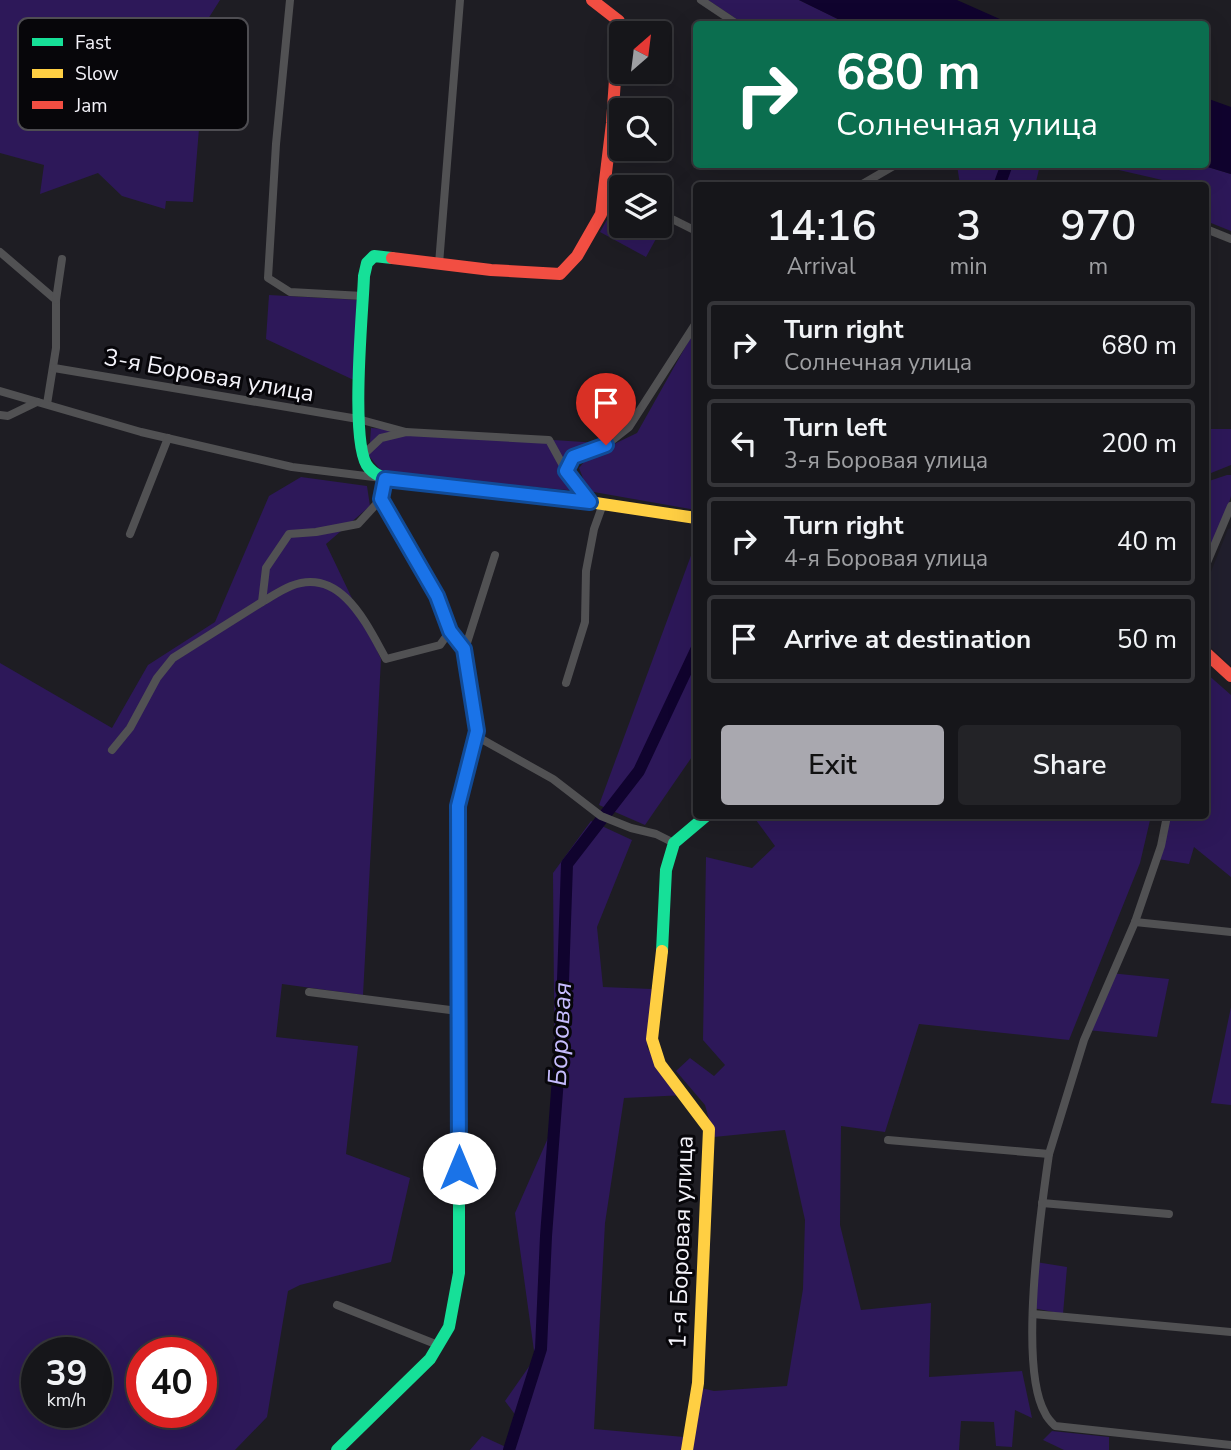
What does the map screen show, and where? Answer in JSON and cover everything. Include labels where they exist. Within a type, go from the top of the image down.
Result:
[{"type":"street","points":[[290,0],[276,144],[268,278],[290,292],[363,296]]},
{"type":"street","points":[[439,264],[460,0]]},
{"type":"street","points":[[385,479],[368,467],[362,456],[358,419],[367,263],[374,256],[538,274],[560,274],[577,256],[601,214],[612,123],[619,21],[592,0]]},
{"type":"street","points":[[701,0],[732,21]]},
{"type":"street","points":[[866,182],[890,168]]},
{"type":"street","points":[[672,219],[693,230]]},
{"type":"street","points":[[1209,230],[1231,239]]},
{"type":"street","points":[[0,252],[56,300]]},
{"type":"street","points":[[47,404],[54,368],[56,300],[62,259]]},
{"type":"street","points":[[566,471],[573,457],[606,445],[629,427],[693,328]]},
{"type":"street","name":"3-я Боровая улица","points":[[54,368],[358,419],[406,432]]},
{"type":"street","points":[[0,391],[168,438],[292,467],[596,503],[693,518]]},
{"type":"street","points":[[0,415],[8,416],[37,402]]},
{"type":"street","points":[[362,456],[381,438],[406,432],[550,440],[566,471],[596,503],[586,571],[585,622],[566,682]]},
{"type":"street","points":[[130,534],[168,438]]},
{"type":"street","points":[[262,602],[266,568],[289,534],[358,524],[381,499],[385,479]]},
{"type":"street","points":[[381,499],[437,596],[450,631],[464,649]]},
{"type":"street","points":[[1209,558],[1230,510]]},
{"type":"street","points":[[337,1450],[430,1359],[449,1327],[459,1273],[458,806],[476,736],[464,649],[495,555]]},
{"type":"street","points":[[112,750],[130,728],[157,678],[173,658],[293,585],[318,583],[341,591],[363,620],[386,659],[440,645],[450,631]]},
{"type":"street","points":[[1209,656],[1231,676]]},
{"type":"street","points":[[476,736],[553,779],[601,816],[631,828],[656,834],[674,843],[702,819]]},
{"type":"street","points":[[1166,819],[1161,846],[1135,922],[1084,1040],[1049,1154],[1033,1314],[1033,1364],[1044,1412],[1055,1426],[1231,1445]]},
{"type":"street","name":"1-я Боровая улица","points":[[674,843],[666,870],[664,932],[652,1039],[660,1065],[709,1129],[698,1382],[687,1450]]},
{"type":"street","points":[[1135,922],[1231,932]]},
{"type":"street","points":[[309,992],[458,1011]]},
{"type":"street","points":[[888,1140],[1049,1154]]},
{"type":"street","points":[[1042,1203],[1169,1214]]},
{"type":"street","points":[[337,1305],[438,1345]]},
{"type":"street","points":[[1033,1314],[1231,1332]]},
{"type":"shaded area","points":[[0,0],[220,0],[209,18],[18,18],[18,130],[199,130],[193,202],[166,201],[165,209],[122,196],[98,173],[40,194],[44,165],[0,153]]},
{"type":"shaded area","points":[[708,0],[799,0],[842,21],[740,21]]},
{"type":"shaded area","points":[[799,0],[957,0],[1004,21],[842,21]]},
{"type":"shaded area","points":[[1209,99],[1231,107],[1231,174],[1209,167]]},
{"type":"shaded area","points":[[1209,167],[1231,174],[1231,231],[1209,222],[1209,182],[1171,182],[1110,168]]},
{"type":"shaded area","points":[[958,168],[1039,168],[1036,182],[960,182]]},
{"type":"shaded area","points":[[609,216],[609,237],[600,232]]},
{"type":"shaded area","points":[[611,238],[656,238],[646,257]]},
{"type":"shaded area","points":[[269,295],[360,300],[358,382],[266,339]]},
{"type":"shaded area","points":[[693,333],[693,509],[588,491],[579,468],[589,456],[637,433]]},
{"type":"shaded area","points":[[371,428],[599,443],[572,460],[578,491],[383,473],[369,456]]},
{"type":"shaded area","points":[[1209,429],[1231,429],[1231,465],[1209,474]]},
{"type":"shaded area","points":[[1231,475],[1231,496],[1209,553],[1209,481]]},
{"type":"shaded area","points":[[301,477],[367,486],[370,506],[326,544],[381,659],[363,995],[282,984],[276,1037],[358,1046],[346,1154],[410,1178],[391,1262],[300,1285],[288,1291],[267,1417],[235,1450],[0,1450],[0,663],[112,728],[148,665],[215,622],[269,496]]},
{"type":"shaded area","points":[[1231,528],[1230,665],[1209,646],[1209,576],[1228,529]]},
{"type":"shaded area","points":[[693,550],[693,755],[645,825],[599,805]]},
{"type":"shaded area","points":[[1209,676],[1231,695],[1231,877],[1194,847],[1189,864],[1158,859],[1165,819],[1209,819]]},
{"type":"shaded area","points":[[755,819],[1150,819],[1140,863],[1069,1040],[919,1024],[885,1132],[841,1126],[840,1225],[861,1310],[931,1303],[929,1377],[1022,1371],[1032,1418],[1015,1410],[1012,1447],[996,1446],[994,1422],[961,1421],[959,1450],[470,1450],[482,1436],[508,1448],[519,1420],[505,1401],[535,1358],[515,1213],[555,1122],[553,873],[591,821],[632,840],[597,927],[603,987],[652,989],[647,1047],[668,1079],[685,1095],[624,1098],[605,1223],[594,1429],[684,1437],[701,1388],[714,1391],[787,1386],[803,1289],[805,1220],[785,1130],[714,1137],[705,1105],[676,1071],[690,1058],[714,1076],[725,1065],[703,1040],[706,857],[752,868],[775,846]]},
{"type":"shaded area","points":[[1110,973],[1169,979],[1157,1037],[1087,1030]]},
{"type":"shaded area","points":[[1231,1007],[1231,1105],[1211,1103]]},
{"type":"shaded area","points":[[1036,1262],[1067,1267],[1063,1314],[1033,1308]]},
{"type":"shaded area","points":[[1052,1431],[1109,1437],[1109,1450],[1064,1450],[1043,1440]]},
{"type":"waterway","name":"Боровая","points":[[1000,182],[1006,168]]},
{"type":"waterway","name":"Боровая","points":[[509,1450],[541,1349],[546,1236],[561,1039],[567,864],[639,771],[693,656]]},
{"type":"traffic: fast","points":[[392,258],[374,256],[367,263],[364,276],[358,407],[363,455],[369,468],[384,478],[403,481]]},
{"type":"traffic: fast","points":[[385,479],[381,499],[437,596],[450,631],[465,649],[471,692]]},
{"type":"traffic: fast","points":[[662,951],[666,870],[674,843],[702,819]]},
{"type":"traffic: fast","points":[[337,1450],[430,1359],[449,1327],[459,1273],[459,1123]]},
{"type":"traffic: slow","points":[[403,481],[589,502],[693,518]]},
{"type":"traffic: slow","points":[[662,951],[652,1039],[660,1064],[709,1129],[698,1383],[687,1450]]},
{"type":"traffic: jam","points":[[392,258],[491,270],[560,274],[577,256],[601,214],[612,123],[619,21],[592,0]]},
{"type":"traffic: jam","points":[[1209,656],[1231,676]]},
{"type":"traffic: jam","points":[[459,1123],[458,806],[477,731],[471,692]]},
{"type":"route","points":[[459,1168],[458,806],[477,731],[464,649],[450,631],[437,596],[381,499],[385,479],[590,502],[566,471],[573,457],[606,445]]}]
